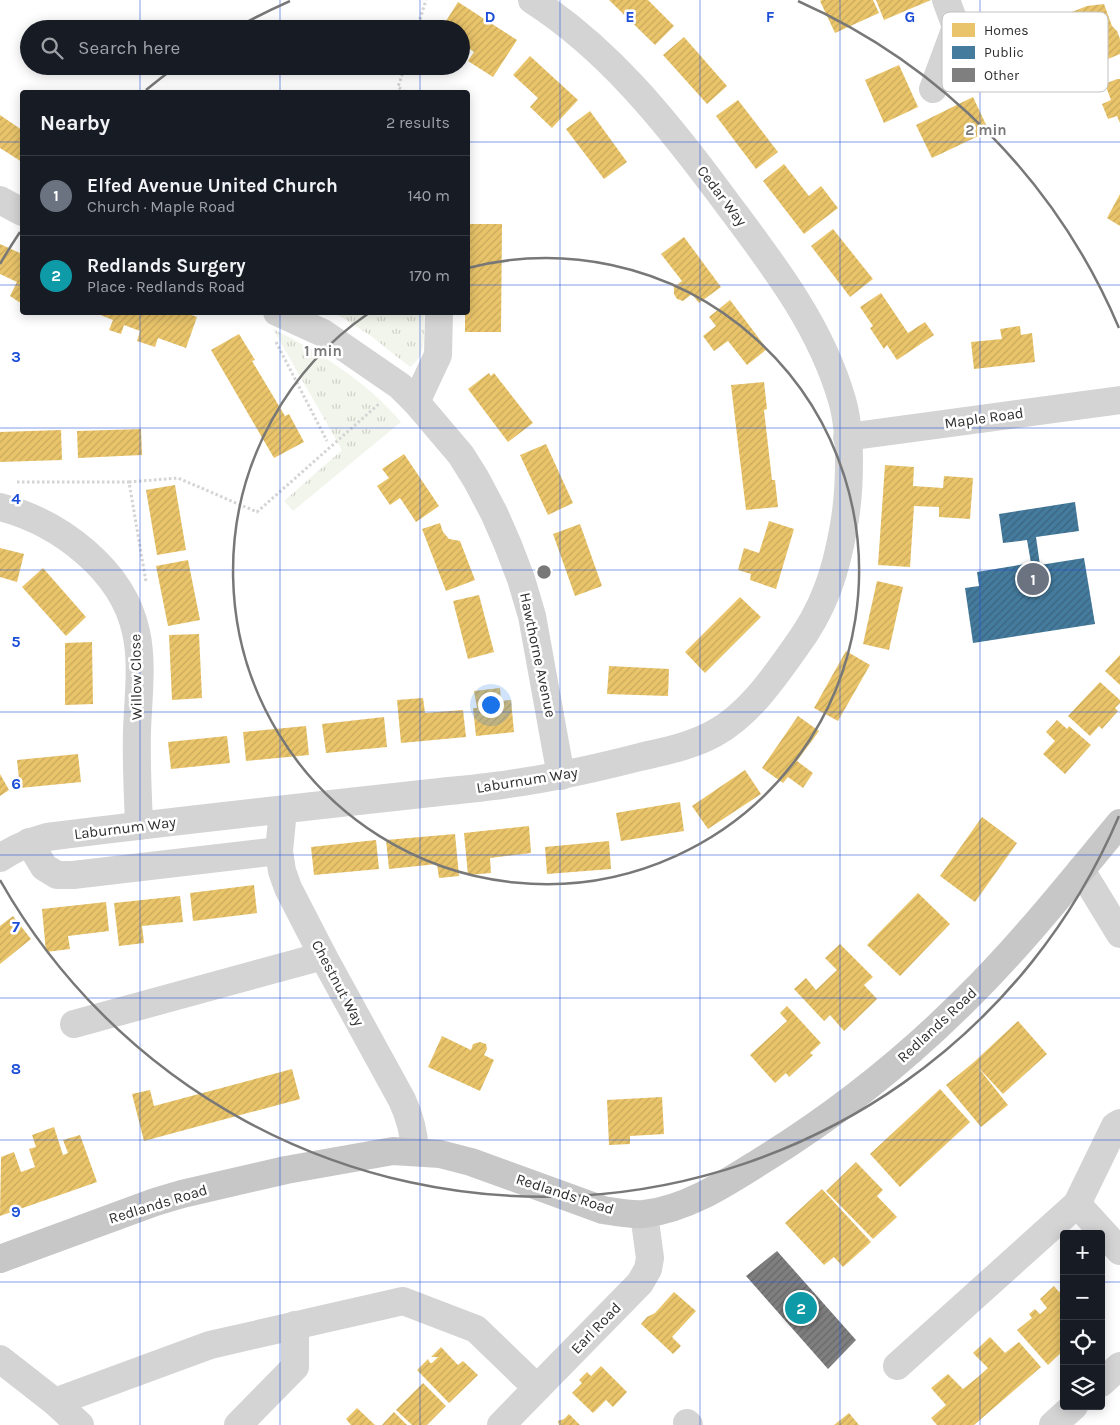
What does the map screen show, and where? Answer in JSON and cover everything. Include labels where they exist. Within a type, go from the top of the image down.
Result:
[{"type":"main road","name":"Redlands Road","points":[[0,1259],[154,1202],[182,1194],[286,1170],[393,1151],[440,1154],[471,1162],[603,1210],[644,1214],[670,1207],[719,1187],[783,1148],[890,1068],[966,999],[1005,958],[1120,823]]},
{"type":"street","name":"Cedar Way","points":[[532,0],[596,49],[631,84],[693,158],[770,262],[801,308],[833,373],[843,403],[847,436]]},
{"type":"street","points":[[946,0],[950,12]]},
{"type":"street","points":[[933,89],[942,65]]},
{"type":"street","points":[[0,200],[20,211]]},
{"type":"street","points":[[408,394],[438,355],[439,315]]},
{"type":"street","name":"Hawthorne Avenue","points":[[275,325],[323,333],[408,394],[461,455],[494,513],[521,578],[532,616],[561,776]]},
{"type":"street","name":"Maple Road","points":[[847,436],[1120,400]]},
{"type":"street","name":"Laburnum Way","points":[[0,858],[29,842],[47,837],[508,784],[561,776],[688,745],[714,734],[736,719],[761,692],[804,636],[831,584],[848,506],[847,436]]},
{"type":"street","name":"Willow Close","points":[[0,507],[40,521],[75,544],[112,581],[125,599],[136,633],[138,653],[136,753],[139,826]]},
{"type":"street","name":"Chestnut Way","points":[[282,810],[279,851],[282,871],[288,888],[410,1116],[414,1133],[415,1151]]},
{"type":"street","points":[[29,842],[44,867],[57,875],[73,875],[279,851]]},
{"type":"street","points":[[1081,870],[1120,934]]},
{"type":"street","points":[[74,1024],[323,956]]},
{"type":"street","points":[[897,1366],[1078,1204],[1115,1126],[1120,1123]]},
{"type":"street","points":[[1078,1204],[1120,1251]]},
{"type":"street","name":"Earl Road","points":[[501,1425],[640,1283],[648,1269],[650,1258],[644,1214]]},
{"type":"street","points":[[55,1402],[210,1345],[403,1301],[476,1329],[537,1388]]},
{"type":"street","points":[[238,1425],[295,1367],[295,1325]]},
{"type":"street","points":[[0,1359],[55,1402],[80,1425]]},
{"type":"street","points":[[1105,1379],[1120,1366]]},
{"type":"street","points":[[1053,1425],[1070,1410]]},
{"type":"path","points":[[420,20],[426,0]]},
{"type":"path","points":[[402,75],[398,87],[402,90]]},
{"type":"path","points":[[275,325],[327,441]]},
{"type":"path","points":[[129,482],[178,478],[257,512],[408,394]]},
{"type":"green space","points":[[338,315],[424,315],[422,350],[416,362],[410,367],[371,336]]},
{"type":"green space","points":[[273,329],[342,369],[388,407],[401,422],[293,511],[284,501],[342,450]]},
{"type":"building: Homes","points":[[609,0],[648,0],[674,26],[655,45]]},
{"type":"building: Homes","points":[[873,0],[879,13],[835,33],[820,1]]},
{"type":"building: Homes","points":[[876,0],[931,0],[884,20]]},
{"type":"building: Homes","points":[[458,2],[517,40],[493,77],[470,62],[470,58],[474,52],[470,49],[470,20],[447,20]]},
{"type":"building: Homes","points":[[1104,4],[1107,12],[1072,12],[1087,6]]},
{"type":"building: Homes","points":[[1108,15],[1120,39],[1120,54],[1108,59]]},
{"type":"building: Homes","points":[[684,37],[727,86],[707,104],[663,55]]},
{"type":"building: Homes","points":[[530,56],[578,100],[552,128],[530,107],[538,98],[513,75]]},
{"type":"building: Homes","points":[[899,65],[918,107],[884,123],[865,80]]},
{"type":"building: Homes","points":[[1120,79],[1120,123],[1117,116],[1108,119],[1102,104],[1111,100],[1108,92],[1108,83]]},
{"type":"building: Homes","points":[[973,97],[989,131],[932,158],[916,125]]},
{"type":"building: Homes","points":[[738,100],[778,152],[756,169],[716,116]]},
{"type":"building: Homes","points":[[590,111],[627,162],[604,179],[566,129]]},
{"type":"building: Homes","points":[[0,115],[20,129],[20,161],[0,148]]},
{"type":"building: Homes","points":[[784,164],[809,196],[821,186],[838,208],[804,234],[763,181]]},
{"type":"building: Homes","points":[[1120,194],[1120,226],[1107,218]]},
{"type":"building: Homes","points":[[470,224],[502,224],[501,332],[465,332],[465,315],[470,315]]},
{"type":"building: Homes","points":[[833,229],[873,279],[850,297],[811,246]]},
{"type":"building: Homes","points":[[684,237],[721,287],[699,303],[692,294],[683,301],[677,299],[674,294],[674,287],[682,281],[661,254]]},
{"type":"building: Homes","points":[[0,244],[20,253],[20,302],[10,296],[17,282],[0,274]]},
{"type":"building: Homes","points":[[881,293],[908,333],[925,322],[934,335],[897,360],[887,345],[884,349],[870,328],[873,326],[860,307]]},
{"type":"building: Homes","points":[[730,300],[767,349],[747,365],[728,341],[714,351],[703,336],[716,326],[709,317]]},
{"type":"building: Homes","points":[[100,315],[192,315],[197,317],[186,348],[158,338],[155,347],[137,341],[140,331],[124,325],[121,334],[109,330],[113,320]]},
{"type":"building: Homes","points":[[1020,326],[1021,335],[1032,333],[1035,362],[974,369],[971,342],[1002,339],[1000,329]]},
{"type":"building: Homes","points":[[239,334],[255,360],[252,361],[285,416],[289,414],[304,442],[274,458],[211,350]]},
{"type":"building: Homes","points":[[489,373],[491,376],[494,373],[533,423],[508,442],[468,389]]},
{"type":"building: Homes","points":[[764,382],[767,409],[764,410],[772,480],[775,480],[778,507],[746,510],[731,385]]},
{"type":"building: Homes","points":[[141,429],[142,455],[78,458],[77,431]]},
{"type":"building: Homes","points":[[61,430],[62,460],[0,462],[0,432]]},
{"type":"building: Homes","points":[[546,444],[573,503],[548,515],[520,455]]},
{"type":"building: Homes","points":[[404,454],[439,506],[416,522],[400,498],[390,505],[377,486],[389,478],[382,469]]},
{"type":"building: Homes","points":[[885,465],[914,467],[913,486],[943,488],[944,476],[973,478],[970,519],[939,517],[939,507],[914,506],[910,567],[878,565]]},
{"type":"building: Homes","points":[[175,485],[186,550],[157,555],[146,490]]},
{"type":"building: Homes","points":[[769,521],[794,529],[776,589],[750,580],[751,574],[738,570],[744,548],[759,553]]},
{"type":"building: Homes","points":[[440,523],[443,532],[449,539],[460,541],[475,580],[446,591],[422,529]]},
{"type":"building: Homes","points":[[580,524],[602,586],[575,596],[553,534]]},
{"type":"building: Homes","points":[[0,548],[24,554],[17,582],[0,577]]},
{"type":"building: Homes","points":[[188,560],[200,620],[168,626],[156,566]]},
{"type":"building: Homes","points":[[43,568],[86,617],[66,636],[22,587]]},
{"type":"building: Homes","points":[[877,581],[903,587],[889,650],[863,644]]},
{"type":"building: Homes","points":[[479,595],[494,652],[468,659],[453,601]]},
{"type":"building: Homes","points":[[740,597],[761,617],[705,673],[685,652]]},
{"type":"building: Homes","points":[[199,634],[202,698],[172,700],[169,635]]},
{"type":"building: Homes","points":[[92,642],[93,704],[65,705],[65,643]]},
{"type":"building: Homes","points":[[846,651],[870,665],[838,721],[814,708]]},
{"type":"building: Homes","points":[[1120,655],[1120,685],[1105,671]]},
{"type":"building: Homes","points":[[609,666],[669,669],[668,696],[607,694]]},
{"type":"building: Homes","points":[[1100,682],[1120,700],[1120,703],[1115,708],[1118,711],[1102,729],[1099,726],[1090,736],[1068,716]]},
{"type":"building: Homes","points":[[500,688],[501,701],[511,700],[514,732],[476,736],[473,708],[477,708],[474,691]]},
{"type":"building: Homes","points":[[423,698],[425,713],[463,710],[466,737],[401,743],[397,700]]},
{"type":"building: Homes","points":[[798,716],[819,731],[797,761],[813,773],[803,788],[788,777],[783,783],[762,768]]},
{"type":"building: Homes","points":[[384,717],[387,747],[326,753],[322,724]]},
{"type":"building: Homes","points":[[1057,720],[1067,729],[1069,726],[1091,745],[1065,774],[1043,754],[1055,741],[1046,732]]},
{"type":"building: Homes","points":[[306,726],[309,755],[246,761],[243,732]]},
{"type":"building: Homes","points":[[227,736],[230,763],[171,769],[168,742]]},
{"type":"building: Homes","points":[[78,754],[81,782],[20,788],[17,760]]},
{"type":"building: Homes","points":[[745,770],[761,794],[708,829],[692,806]]},
{"type":"building: Homes","points":[[0,774],[9,790],[0,796]]},
{"type":"building: Homes","points":[[680,802],[684,831],[621,841],[616,813]]},
{"type":"building: Homes","points":[[982,817],[1017,843],[975,902],[940,876]]},
{"type":"building: Homes","points":[[529,826],[531,853],[490,858],[491,873],[468,875],[464,833]]},
{"type":"building: Homes","points":[[455,834],[459,876],[439,878],[437,864],[389,869],[386,840]]},
{"type":"building: Homes","points":[[376,840],[379,869],[314,875],[311,847]]},
{"type":"building: Homes","points":[[609,841],[611,869],[547,874],[545,847]]},
{"type":"building: Homes","points":[[254,885],[257,913],[193,921],[190,893]]},
{"type":"building: Homes","points":[[918,893],[950,924],[900,976],[867,945]]},
{"type":"building: Homes","points":[[180,896],[183,922],[142,926],[144,943],[119,946],[114,903]]},
{"type":"building: Homes","points":[[106,902],[109,931],[68,936],[70,949],[46,952],[42,909]]},
{"type":"building: Homes","points":[[13,916],[31,939],[0,964],[0,926]]},
{"type":"building: Homes","points":[[840,944],[873,977],[864,985],[877,999],[844,1031],[830,1015],[824,1021],[794,989],[806,978],[816,990],[837,970],[825,958]]},
{"type":"building: Homes","points":[[787,1006],[821,1043],[810,1053],[813,1055],[789,1077],[786,1073],[775,1083],[750,1055],[787,1021],[780,1013]]},
{"type":"building: Homes","points":[[1018,1021],[1047,1054],[1003,1094],[977,1066],[1008,1105],[981,1127],[946,1085]]},
{"type":"building: Homes","points":[[442,1036],[471,1050],[473,1044],[480,1042],[486,1044],[487,1049],[484,1055],[494,1060],[480,1091],[428,1067]]},
{"type":"building: Homes","points":[[292,1069],[300,1099],[144,1141],[132,1094],[150,1090],[154,1106]]},
{"type":"building: Homes","points":[[940,1089],[970,1122],[900,1187],[870,1154]]},
{"type":"building: Homes","points":[[662,1097],[664,1134],[630,1136],[630,1144],[609,1145],[607,1100]]},
{"type":"building: Homes","points":[[54,1127],[63,1155],[68,1153],[63,1140],[80,1135],[97,1182],[0,1216],[1,1157],[14,1152],[21,1172],[35,1167],[29,1149],[36,1147],[32,1135]]},
{"type":"building: Homes","points":[[856,1162],[883,1190],[877,1196],[897,1217],[873,1239],[826,1191]]},
{"type":"building: Homes","points":[[822,1189],[871,1242],[843,1267],[834,1257],[824,1265],[785,1223]]},
{"type":"building: Homes","points":[[1054,1286],[1060,1291],[1060,1354],[1048,1365],[1017,1330],[1032,1318],[1029,1314],[1035,1309],[1040,1314],[1047,1308],[1040,1299]]},
{"type":"building: Homes","points":[[674,1292],[696,1311],[672,1337],[681,1346],[673,1354],[641,1324],[647,1317],[655,1313]]},
{"type":"building: Homes","points":[[990,1337],[1005,1353],[1019,1342],[1041,1367],[974,1425],[937,1425],[931,1418],[946,1405],[931,1388],[948,1374],[963,1389],[978,1377],[988,1368],[973,1353]]},
{"type":"building: Homes","points":[[441,1347],[458,1365],[463,1361],[478,1375],[449,1403],[417,1370],[428,1359],[432,1363],[438,1357],[431,1357]]},
{"type":"building: Homes","points":[[601,1366],[627,1392],[613,1407],[606,1400],[593,1413],[572,1393],[582,1383],[579,1380],[587,1372],[591,1376]]},
{"type":"building: Homes","points":[[423,1383],[446,1406],[427,1425],[412,1425],[396,1410]]},
{"type":"building: Homes","points":[[357,1408],[375,1425],[351,1425],[346,1419]]},
{"type":"building: Homes","points":[[394,1412],[407,1425],[382,1425]]},
{"type":"building: Homes","points":[[849,1413],[859,1425],[834,1425]]},
{"type":"building: Homes","points":[[569,1414],[580,1425],[559,1425],[558,1421],[564,1419]]},
{"type":"building: Public","points":[[1075,502],[1079,531],[1036,537],[1040,565],[1084,558],[1095,624],[973,643],[965,588],[979,586],[977,572],[1031,563],[1027,540],[1003,543],[999,514]]},
{"type":"building: Other","points":[[777,1251],[856,1340],[828,1369],[746,1276]]},
{"type":"place","name":"Elfed Avenue United Church","points":[[1033,579]]},
{"type":"place","name":"Redlands Surgery","points":[[801,1308]]}]
